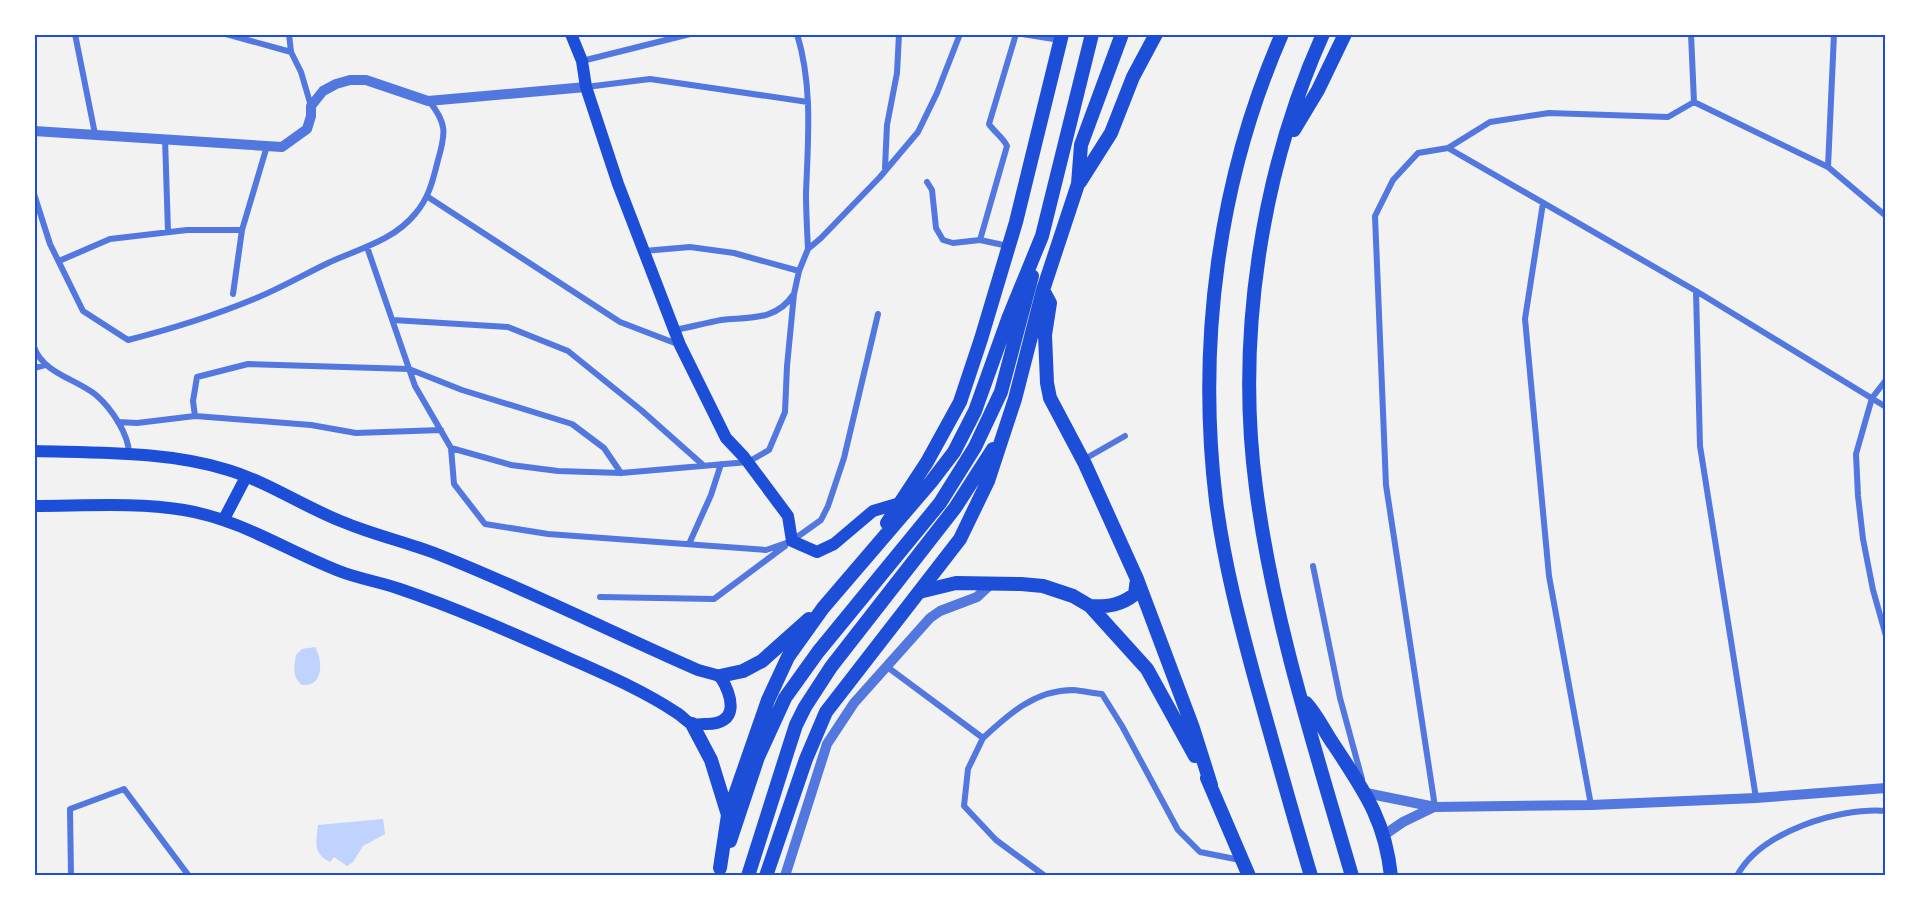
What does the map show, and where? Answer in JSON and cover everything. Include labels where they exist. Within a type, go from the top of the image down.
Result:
[{"type":"main road","points":[[572,34],[582,61],[586,87],[618,184],[680,345],[726,438],[748,462],[788,516],[792,541],[818,552],[834,544],[873,512],[900,503]]},
{"type":"main road","points":[[719,872],[758,757],[785,698],[818,652],[940,503],[983,431],[1001,392],[1092,34]]},
{"type":"main road","points":[[766,876],[806,759],[826,712],[960,540],[992,471],[1016,399],[1043,290],[1078,184],[1081,146],[1122,34]]},
{"type":"main road","points":[[1078,184],[1111,133],[1133,78],[1156,34]]},
{"type":"main road","points":[[1282,34],[1269,64],[1243,141],[1225,218],[1212,315],[1210,410],[1216,501],[1224,548],[1248,653],[1311,876]]},
{"type":"main road","points":[[1323,34],[1282,150],[1262,237],[1251,322],[1250,398],[1256,486],[1273,584],[1302,699],[1352,876]]},
{"type":"main road","points":[[1282,150],[1318,90],[1345,34]]},
{"type":"main road","points":[[881,539],[889,518],[927,462],[960,402],[1009,246],[1061,37]]},
{"type":"main road","points":[[719,872],[728,815],[756,732],[788,657],[823,608],[954,452],[975,411],[1011,310],[1042,236]]},
{"type":"main road","points":[[1043,290],[1050,303],[1045,335],[1047,383],[1050,398],[1082,460],[1137,579],[1193,729],[1210,785]]},
{"type":"main road","points":[[748,876],[796,725],[806,707],[831,667],[955,508],[1004,431]]},
{"type":"main road","points":[[34,451],[129,454],[189,461],[227,470],[370,533],[405,542],[462,564],[688,666],[720,676],[743,671],[762,661],[823,608]]},
{"type":"main road","points":[[224,519],[246,477]]},
{"type":"main road","points":[[34,506],[152,507],[184,510],[224,519],[340,572],[399,588],[467,614],[595,670],[676,712],[692,724],[711,760],[728,815]]},
{"type":"main road","points":[[1090,606],[1107,607],[1125,602],[1135,594],[1137,579]]},
{"type":"main road","points":[[919,592],[956,583],[993,582],[1043,586],[1073,596],[1090,606],[1147,669],[1210,785],[1250,876]]},
{"type":"main road","points":[[692,724],[720,722],[728,715],[732,705],[731,696],[720,676]]},
{"type":"main road","points":[[1302,699],[1317,715],[1366,793],[1384,835],[1391,876]]},
{"type":"street","points":[[75,34],[95,135]]},
{"type":"street","points":[[226,34],[291,52]]},
{"type":"street","points":[[34,131],[282,147],[307,129],[311,116],[311,106],[301,72],[291,52],[289,34]]},
{"type":"street","points":[[582,61],[690,34]]},
{"type":"street","points":[[451,448],[511,465],[558,471],[621,473],[748,462],[770,450],[785,412],[794,294],[799,271],[808,249],[806,193],[809,154],[808,102],[803,53],[797,34]]},
{"type":"street","points":[[885,169],[887,125],[897,74],[899,34]]},
{"type":"street","points":[[808,249],[880,177],[918,132],[937,93],[960,34]]},
{"type":"street","points":[[980,240],[1007,146],[1004,139],[989,124],[1016,34]]},
{"type":"street","points":[[1022,34],[1061,37]]},
{"type":"street","points":[[1691,34],[1694,102]]},
{"type":"street","points":[[1828,167],[1834,34]]},
{"type":"street","points":[[311,106],[323,92],[336,84],[366,80],[428,101],[650,79],[808,102]]},
{"type":"street","points":[[34,194],[50,244],[83,311],[128,340],[172,329],[255,298],[368,247],[395,232],[414,216],[428,197],[444,132],[440,115],[428,101]]},
{"type":"street","points":[[1435,807],[1386,485],[1375,216],[1393,180],[1418,153],[1448,148],[1490,122],[1549,113],[1668,117],[1694,102]]},
{"type":"street","points":[[1694,102],[1828,167],[1886,216]]},
{"type":"street","points":[[165,138],[168,232]]},
{"type":"street","points":[[233,294],[242,230],[267,146]]},
{"type":"street","points":[[1448,148],[1696,291],[1886,407]]},
{"type":"street","points":[[927,182],[932,190],[936,228],[943,240],[953,243],[980,240],[1009,246]]},
{"type":"street","points":[[428,197],[620,322],[680,345]]},
{"type":"street","points":[[1544,203],[1526,318],[1549,576],[1591,805]]},
{"type":"street","points":[[58,261],[110,239],[188,230],[242,230]]},
{"type":"street","points":[[368,247],[415,386],[451,448],[454,484],[485,524],[548,534],[766,550],[792,541]]},
{"type":"street","points":[[644,251],[690,247],[734,253],[799,271]]},
{"type":"street","points":[[1696,291],[1700,446],[1756,798]]},
{"type":"street","points":[[674,330],[717,321],[768,316],[781,309],[794,294]]},
{"type":"street","points":[[600,597],[714,599],[821,520],[844,458],[878,314]]},
{"type":"street","points":[[393,320],[508,327],[568,351],[641,410],[703,465]]},
{"type":"street","points":[[34,347],[45,365],[96,395],[118,422],[129,441],[129,454]]},
{"type":"street","points":[[195,416],[193,401],[197,377],[248,364],[409,369],[462,390],[572,424],[604,448],[621,473]]},
{"type":"street","points":[[34,368],[45,365]]},
{"type":"street","points":[[1886,380],[1872,398],[1856,454],[1858,496],[1865,549],[1873,590],[1886,636]]},
{"type":"street","points":[[118,422],[137,423],[195,416],[311,425],[356,433],[441,430]]},
{"type":"street","points":[[1082,460],[1125,436]]},
{"type":"street","points":[[689,544],[711,495],[721,464]]},
{"type":"street","points":[[1313,566],[1340,698],[1366,793],[1435,807],[1591,805],[1756,798],[1886,788]]},
{"type":"street","points":[[785,876],[827,744],[854,703],[930,618],[940,611],[977,597],[993,582]]},
{"type":"street","points":[[886,666],[982,738]]},
{"type":"street","points":[[1045,876],[996,840],[964,806],[968,769],[982,738],[1010,712],[1036,697],[1072,690],[1102,694],[1122,726],[1178,830],[1200,852],[1244,861]]},
{"type":"street","points":[[71,876],[70,809],[124,789],[189,876]]},
{"type":"street","points":[[1384,835],[1403,822],[1435,807]]},
{"type":"street","points":[[1737,876],[1752,855],[1792,829],[1834,815],[1873,810],[1886,811]]},
{"type":"water","points":[[315,647],[318,652],[320,672],[314,682],[302,685],[295,675],[296,655],[302,649]]},
{"type":"water","points":[[383,819],[385,834],[363,846],[353,862],[347,866],[334,857],[330,862],[318,851],[316,842],[318,825]]}]
